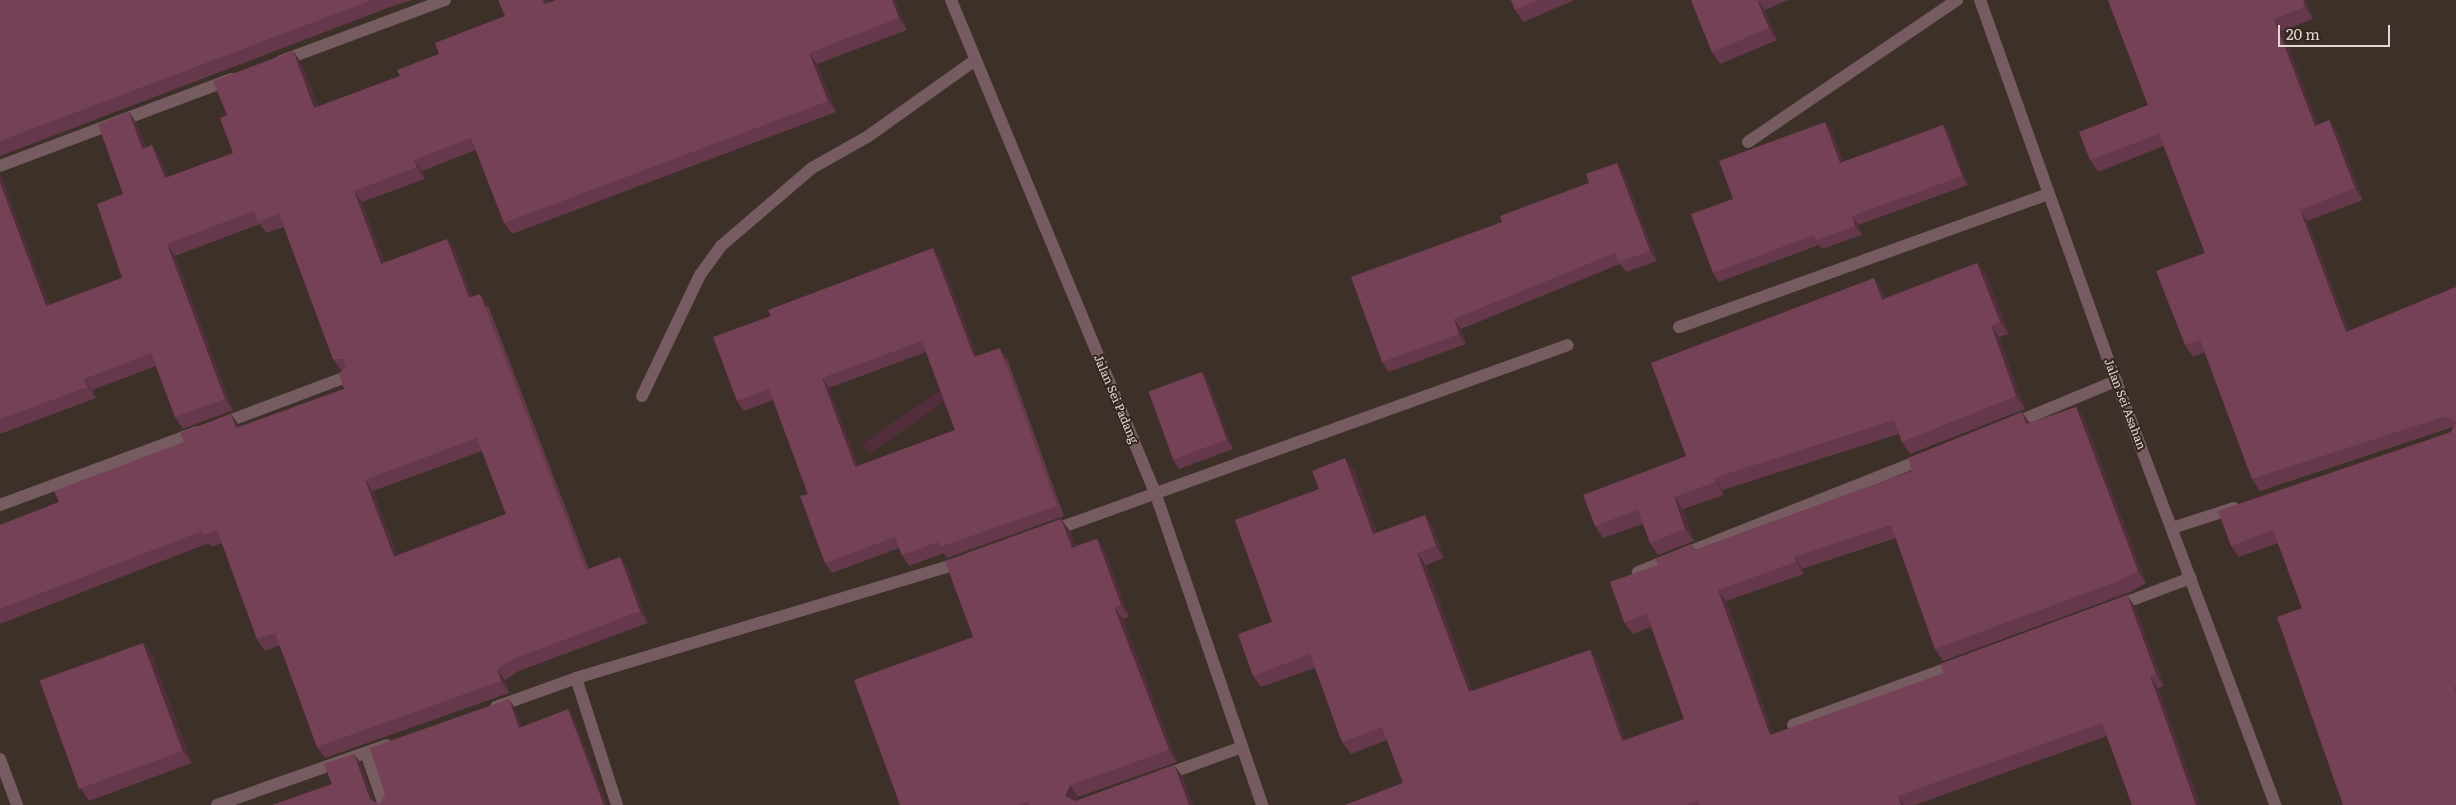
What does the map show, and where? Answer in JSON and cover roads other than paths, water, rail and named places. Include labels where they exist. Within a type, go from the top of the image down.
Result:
[{"type":"street","points":[[269,66],[445,0]]},
{"type":"street","name":"Jalan Sei Padang","points":[[951,0],[974,61],[1156,495],[1262,805]]},
{"type":"street","points":[[1748,142],[1957,0]]},
{"type":"street","name":"Jalan Sei Asahan","points":[[1980,0],[2116,381],[2276,805]]},
{"type":"street","points":[[642,396],[700,275],[721,246],[812,168],[867,137],[974,61]]},
{"type":"street","points":[[0,166],[241,76]]},
{"type":"street","points":[[1679,327],[2049,194]]},
{"type":"street","points":[[1035,537],[1568,345]]},
{"type":"street","points":[[0,505],[346,378]]},
{"type":"street","points":[[1999,429],[2116,381]]},
{"type":"street","points":[[1638,572],[1944,451]]},
{"type":"street","points":[[2172,528],[2248,503]]},
{"type":"street","points":[[484,711],[576,678],[886,588],[979,556]]},
{"type":"street","points":[[2100,612],[2191,578]]},
{"type":"street","points":[[1793,725],[1974,658]]},
{"type":"street","points":[[576,678],[617,805]]},
{"type":"street","points":[[217,805],[402,740]]},
{"type":"street","points":[[1145,782],[1242,747]]},
{"type":"street","points":[[366,752],[384,805]]},
{"type":"street","points":[[0,759],[17,805]]}]
